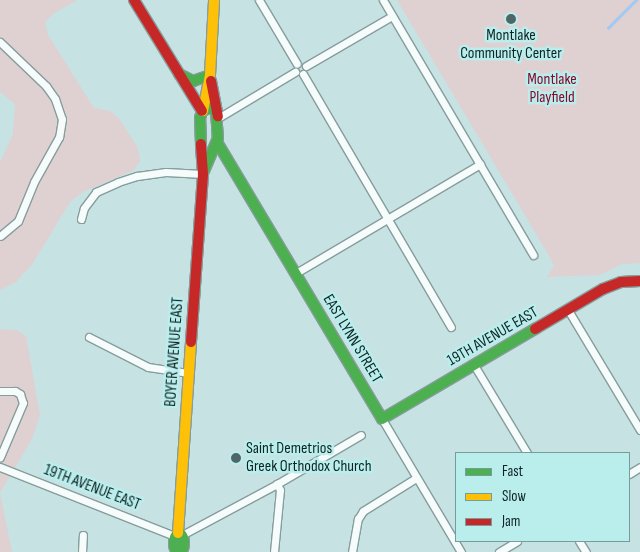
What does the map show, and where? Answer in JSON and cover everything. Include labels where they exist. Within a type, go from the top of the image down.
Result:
[{"type":"street","points":[[134,0],[203,111]]},
{"type":"street","points":[[203,111],[210,75],[214,0]]},
{"type":"street","points":[[259,0],[297,64],[296,72]]},
{"type":"street","points":[[383,0],[533,255]]},
{"type":"street","points":[[392,16],[306,66],[304,74],[452,327]]},
{"type":"street","points":[[0,42],[46,86],[54,99],[62,119],[59,137],[34,182],[18,221],[0,236]]},
{"type":"street","points":[[297,64],[306,66]]},
{"type":"street","points":[[177,72],[194,81],[210,75]]},
{"type":"street","points":[[218,117],[296,72],[304,74]]},
{"type":"street","points":[[200,142],[209,148],[217,142],[218,117],[210,75]]},
{"type":"street","points":[[203,111],[213,109],[218,117]]},
{"type":"street","name":"BOYER AVENUE EAST","points":[[177,552],[202,174],[200,118],[203,111]]},
{"type":"street","name":"BOYER AVENUE EAST","points":[[202,174],[217,142]]},
{"type":"street","name":"EAST LYNN STREET","points":[[217,142],[461,552]]},
{"type":"street","points":[[296,273],[480,164]]},
{"type":"street","points":[[81,219],[84,208],[96,192],[118,182],[137,176],[166,172],[202,174]]},
{"type":"street","name":"19TH AVENUE EAST","points":[[382,419],[603,289],[621,282],[640,281]]},
{"type":"street","points":[[568,310],[640,430]]},
{"type":"street","points":[[90,337],[148,367],[188,373]]},
{"type":"street","points":[[474,365],[526,452]]},
{"type":"street","points":[[0,391],[15,391],[20,394],[23,403],[0,457]]},
{"type":"street","points":[[178,536],[278,484],[361,435]]},
{"type":"street","name":"19TH AVENUE EAST","points":[[0,467],[178,536]]},
{"type":"street","points":[[352,552],[358,520],[363,511],[416,478]]},
{"type":"street","points":[[274,552],[280,490],[278,484]]},
{"type":"street","points":[[82,552],[83,535]]},
{"type":"street","points":[[499,552],[515,542]]},
{"type":"green space","points":[[0,0],[77,0],[53,14],[45,22],[48,35],[94,108],[110,111],[118,117],[138,148],[140,161],[134,170],[83,192],[70,202],[33,263],[16,282],[0,290],[0,162],[13,134],[15,104],[0,92]]},
{"type":"green space","name":"Montlake Playfield","points":[[397,0],[640,0],[640,263],[622,264],[600,275],[547,277],[554,266],[548,254]]},
{"type":"green space","points":[[0,329],[17,330],[26,336],[40,415],[32,439],[0,493]]},
{"type":"green space","points":[[0,493],[12,552],[0,552]]},
{"type":"waterway","points":[[608,28],[636,0]]},
{"type":"traffic: fast","points":[[179,74],[193,81],[210,75]]},
{"type":"traffic: fast","points":[[201,144],[200,118],[202,111],[209,108],[216,111],[218,138],[203,174]]},
{"type":"traffic: fast","points":[[217,142],[382,419],[535,329]]},
{"type":"traffic: fast","points":[[178,533],[182,537],[178,541],[174,537],[178,533]]},
{"type":"traffic: slow","points":[[203,111],[210,75],[214,0]]},
{"type":"traffic: slow","points":[[178,533],[191,342]]},
{"type":"traffic: jam","points":[[134,0],[202,111]]},
{"type":"traffic: jam","points":[[211,81],[218,116]]},
{"type":"traffic: jam","points":[[191,342],[203,174],[201,144]]},
{"type":"traffic: jam","points":[[535,329],[603,289],[621,282],[640,281]]},
{"type":"place","name":"Montlake Community Center","points":[[511,19]]},
{"type":"place","name":"Saint Demetrios Greek Orthodox Church","points":[[236,458]]}]
